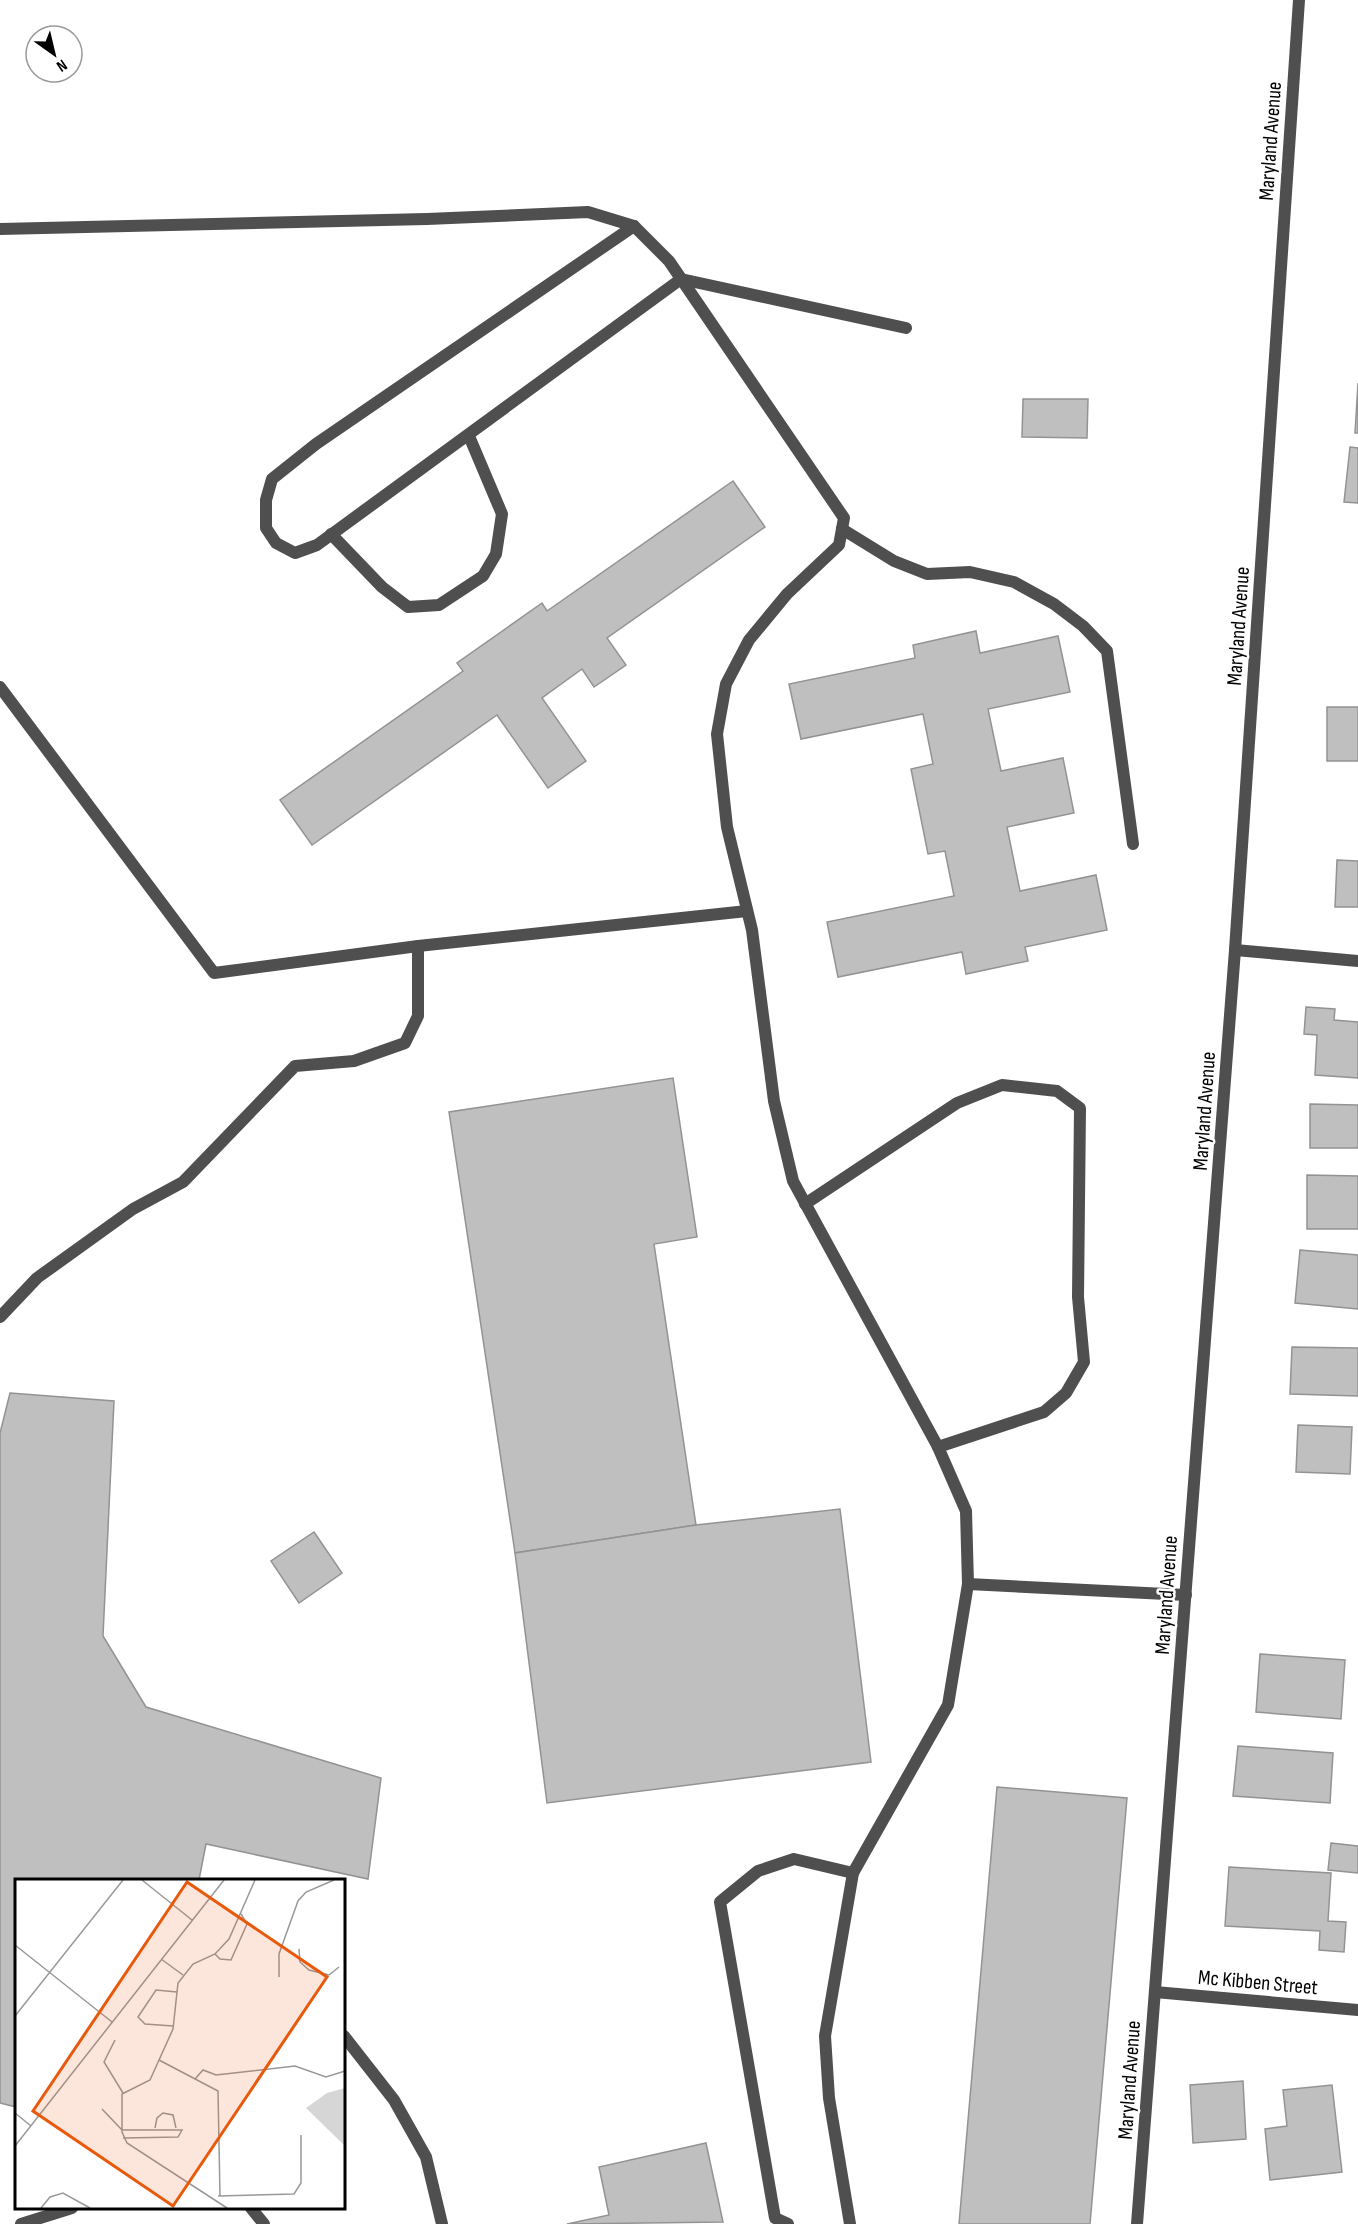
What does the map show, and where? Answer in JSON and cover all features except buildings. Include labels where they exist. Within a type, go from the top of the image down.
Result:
[{"type":"street","name":"Maryland Avenue","points":[[1137,2224],[1235,950],[1299,0]]},
{"type":"street","points":[[0,229],[427,219],[588,212],[634,226],[669,261],[844,518],[839,545],[787,594],[749,640],[726,684],[717,734],[727,827],[747,911],[774,1101],[793,1181],[938,1447],[966,1511],[968,1584],[948,1705],[853,1873],[825,2036],[829,2098],[850,2224]]},
{"type":"street","points":[[634,226],[316,444],[273,479],[266,500],[266,528],[276,543],[295,553],[317,544],[469,436],[681,279],[906,328]]},
{"type":"street","points":[[331,534],[382,587],[408,607],[439,605],[483,576],[496,554],[502,514],[469,436]]},
{"type":"street","points":[[842,529],[894,561],[927,574],[970,572],[1014,582],[1069,615],[1107,651],[1133,844]]},
{"type":"street","points":[[0,687],[214,973],[418,946],[747,911]]},
{"type":"street","points":[[0,1317],[37,1278],[133,1209],[183,1182],[295,1066],[354,1061],[405,1043],[417,1016],[418,946]]},
{"type":"street","points":[[1235,950],[1358,961]]},
{"type":"street","points":[[805,1204],[957,1103],[1002,1085],[1057,1091],[1080,1108],[1078,1297],[1084,1362],[1066,1393],[1044,1412],[938,1447]]},
{"type":"street","points":[[968,1584],[1186,1595]]},
{"type":"street","points":[[788,2224],[775,2218],[720,1902],[758,1870],[794,1859],[853,1873]]},
{"type":"street","name":"Mc Kibben Street","points":[[1155,1992],[1358,2010]]},
{"type":"street","points":[[345,2037],[394,2100],[426,2157],[442,2224]]},
{"type":"street","points":[[21,2224],[69,2209]]},
{"type":"street","points":[[252,2209],[264,2224]]}]
